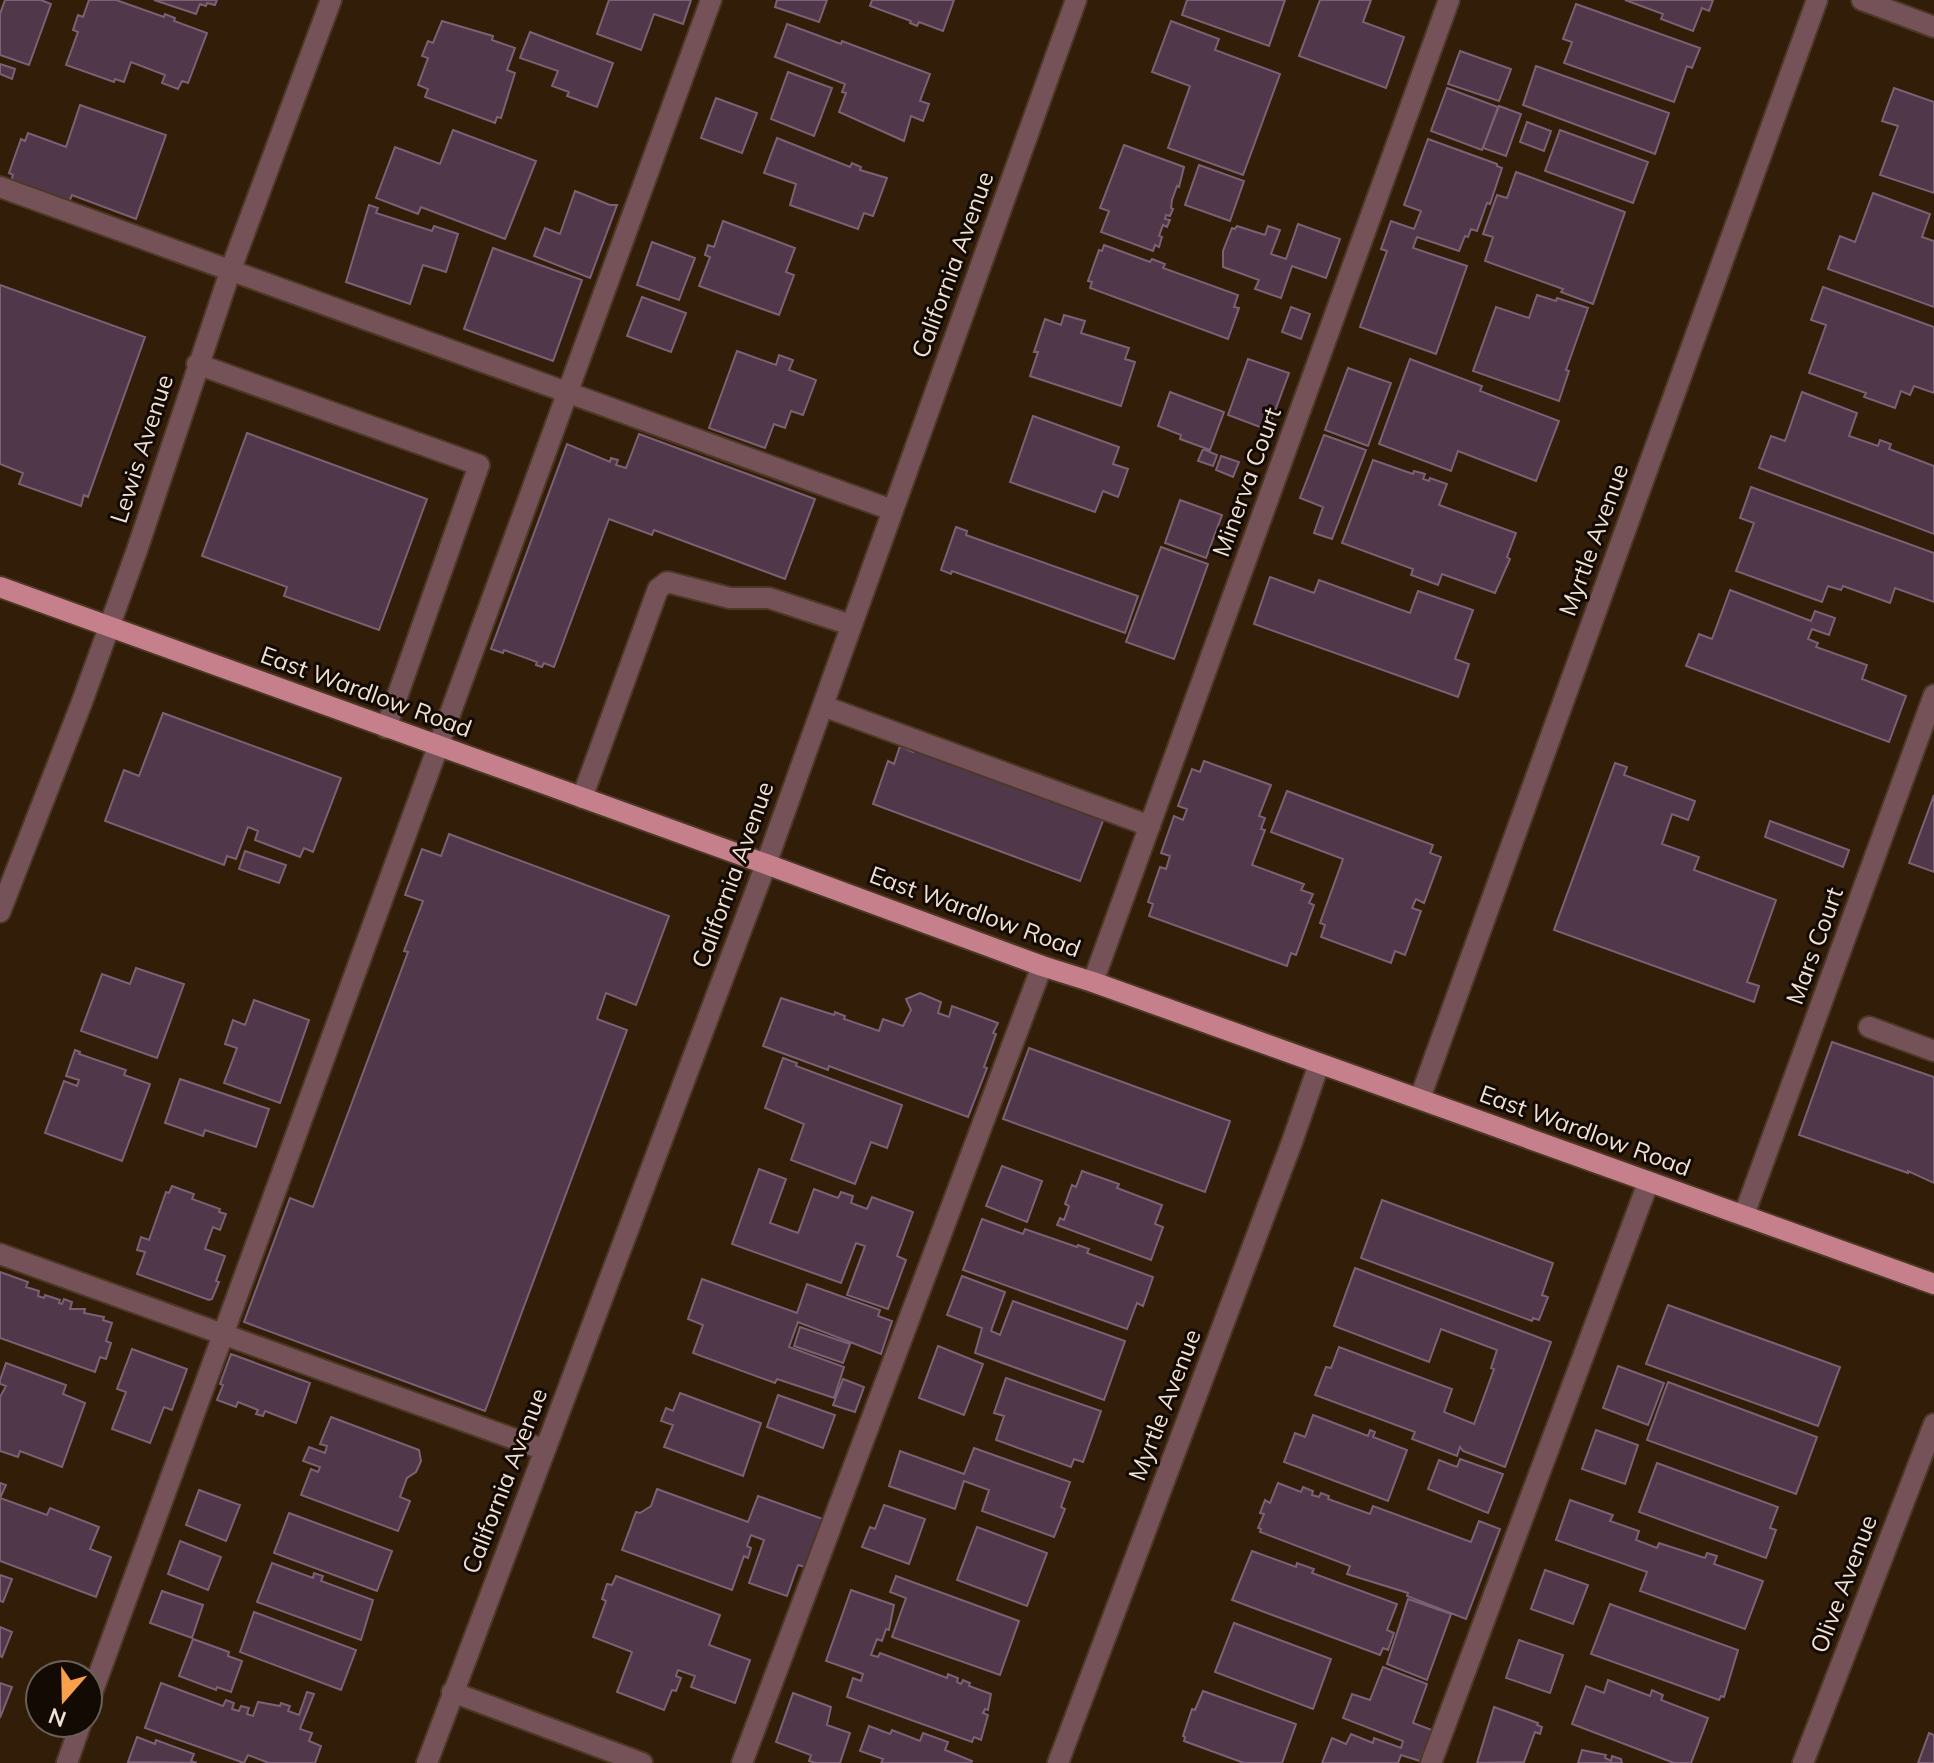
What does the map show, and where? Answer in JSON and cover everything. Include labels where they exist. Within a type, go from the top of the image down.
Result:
[{"type":"main road","name":"East Wardlow Road","points":[[0,587],[109,624],[1042,966],[1420,1098],[1934,1284]]},
{"type":"street","name":"Lewis Avenue","points":[[0,912],[137,550],[197,364],[331,0]]},
{"type":"street","points":[[104,1660],[711,0]]},
{"type":"street","name":"California Avenue","points":[[427,1763],[766,864],[1076,0]]},
{"type":"street","name":"Minerva Court","points":[[1093,982],[1449,0]]},
{"type":"street","name":"Myrtle Avenue","points":[[1420,1098],[1817,0]]},
{"type":"street","points":[[1862,0],[1934,27]]},
{"type":"street","points":[[0,187],[892,510]]},
{"type":"street","points":[[197,364],[479,465],[386,728]]},
{"type":"street","points":[[582,798],[658,589],[667,582],[730,598],[769,598],[851,625]]},
{"type":"street","name":"Mars Court","points":[[1744,1215],[1934,695]]},
{"type":"street","points":[[823,706],[1150,826]]},
{"type":"street","points":[[742,1763],[1042,966]]},
{"type":"street","points":[[1869,1027],[1934,1051]]},
{"type":"street","name":"Myrtle Avenue","points":[[1058,1763],[1319,1064]]},
{"type":"street","points":[[1431,1763],[1648,1183]]},
{"type":"street","points":[[0,1254],[545,1450]]},
{"type":"street","name":"Olive Avenue","points":[[1803,1763],[1934,1424]]},
{"type":"street","points":[[452,1692],[642,1763]]},
{"type":"street","points":[[67,1763],[75,1739]]},
{"type":"building","points":[[5,0],[41,0],[51,4],[29,65],[0,55],[0,14]]},
{"type":"building","points":[[89,0],[116,0],[164,17],[165,14],[175,18],[174,21],[207,33],[188,83],[182,81],[178,89],[162,83],[165,75],[131,62],[124,82],[115,79],[114,82],[66,65],[78,32],[73,30],[78,15],[83,17]]},
{"type":"building","points":[[154,0],[217,0],[215,5],[200,4],[196,14]]},
{"type":"building","points":[[609,0],[691,0],[683,24],[654,14],[641,50],[597,34]]},
{"type":"building","points":[[777,0],[827,0],[819,22],[775,7]]},
{"type":"building","points":[[872,0],[954,0],[943,31],[919,22],[917,26],[870,6]]},
{"type":"building","points":[[1187,0],[1285,0],[1269,46],[1182,15]]},
{"type":"building","points":[[1320,0],[1371,0],[1363,22],[1404,37],[1386,88],[1299,56]]},
{"type":"building","points":[[1625,0],[1713,0],[1709,11],[1702,8],[1693,31],[1661,19],[1663,14]]},
{"type":"building","points":[[1576,4],[1700,48],[1692,68],[1687,66],[1674,102],[1564,63],[1572,42],[1563,39]]},
{"type":"building","points":[[442,21],[493,36],[492,40],[515,48],[507,70],[515,73],[501,118],[497,117],[495,123],[425,97],[428,89],[418,85],[428,58],[422,56],[428,41],[433,43]]},
{"type":"building","points":[[1171,21],[1219,39],[1215,50],[1280,74],[1243,175],[1168,148],[1190,86],[1152,72]]},
{"type":"building","points":[[787,24],[930,74],[920,101],[929,104],[923,121],[911,116],[904,141],[839,112],[846,93],[842,92],[845,84],[775,57]]},
{"type":"building","points":[[530,32],[613,63],[597,107],[567,96],[569,92],[552,86],[558,71],[520,58]]},
{"type":"building","points":[[1460,51],[1511,69],[1499,101],[1448,84]]},
{"type":"building","points":[[0,64],[15,69],[12,79],[0,74]]},
{"type":"building","points":[[1536,66],[1669,113],[1655,154],[1523,105]]},
{"type":"building","points":[[788,72],[832,88],[814,136],[771,119]]},
{"type":"building","points":[[1447,88],[1498,107],[1482,150],[1431,131]]},
{"type":"building","points":[[1894,88],[1934,102],[1934,193],[1880,175],[1898,126],[1882,121]]},
{"type":"building","points":[[716,98],[757,113],[742,153],[701,138]]},
{"type":"building","points":[[80,105],[166,135],[136,219],[72,195],[69,202],[11,181],[13,175],[9,173],[21,139],[25,141],[28,133],[66,147]]},
{"type":"building","points":[[1499,106],[1521,114],[1506,156],[1483,148]]},
{"type":"building","points":[[1527,122],[1551,131],[1544,151],[1520,142]]},
{"type":"building","points":[[453,130],[536,161],[505,239],[421,207],[418,214],[376,198],[395,147],[440,164]]},
{"type":"building","points":[[1560,130],[1648,162],[1633,203],[1545,171]]},
{"type":"building","points":[[777,138],[887,178],[873,216],[864,213],[858,229],[790,205],[796,184],[764,173]]},
{"type":"building","points":[[1428,139],[1502,168],[1477,231],[1471,229],[1459,251],[1417,237],[1413,248],[1467,266],[1436,354],[1360,327],[1387,251],[1381,249],[1391,221],[1414,229],[1421,211],[1404,205]]},
{"type":"building","points":[[1124,145],[1184,167],[1172,200],[1173,209],[1170,216],[1166,215],[1165,219],[1170,220],[1167,227],[1163,225],[1159,247],[1155,245],[1153,251],[1101,232],[1109,211],[1100,208]]},
{"type":"building","points":[[1199,165],[1244,181],[1230,221],[1185,205]]},
{"type":"building","points":[[1516,172],[1625,212],[1593,304],[1561,292],[1563,289],[1485,261],[1493,237],[1483,234],[1497,195],[1507,198]]},
{"type":"building","points":[[575,191],[617,205],[590,278],[534,256],[545,228],[560,234]]},
{"type":"building","points":[[1873,193],[1930,214],[1922,237],[1934,241],[1934,307],[1828,269],[1840,236],[1855,242]]},
{"type":"building","points":[[369,205],[378,208],[376,213],[432,231],[434,226],[458,234],[446,272],[423,265],[410,304],[346,282]]},
{"type":"building","points":[[723,221],[795,248],[786,272],[794,275],[779,315],[699,286],[710,257],[705,255],[708,245],[714,247]]},
{"type":"building","points":[[1298,224],[1340,239],[1326,278],[1292,266],[1281,298],[1255,289],[1259,280],[1223,267],[1223,251],[1232,228],[1237,226],[1265,235],[1268,226],[1280,230],[1271,254],[1286,259]]},
{"type":"building","points":[[652,242],[695,258],[679,300],[637,285]]},
{"type":"building","points":[[1104,245],[1150,262],[1152,259],[1165,264],[1163,268],[1238,295],[1234,307],[1239,308],[1228,339],[1090,288],[1092,282],[1088,281],[1099,250],[1102,251]]},
{"type":"building","points":[[493,248],[582,280],[553,361],[464,329]]},
{"type":"building","points":[[0,285],[145,337],[88,497],[84,495],[81,506],[19,484],[23,473],[0,464]]},
{"type":"building","points":[[1823,287],[1934,327],[1934,393],[1914,386],[1910,395],[1901,391],[1895,408],[1864,397],[1866,393],[1809,373],[1826,325],[1811,320]]},
{"type":"building","points":[[1537,295],[1588,308],[1566,370],[1569,371],[1559,401],[1473,371],[1496,307],[1529,318]]},
{"type":"building","points":[[642,297],[686,313],[671,352],[627,336]]},
{"type":"building","points":[[1291,307],[1310,314],[1301,339],[1282,332]]},
{"type":"building","points":[[1064,315],[1085,321],[1081,333],[1129,348],[1125,359],[1135,362],[1121,406],[1030,376],[1045,319],[1061,325]]},
{"type":"building","points":[[737,351],[776,365],[779,355],[793,360],[789,370],[816,380],[803,415],[791,411],[785,428],[774,424],[765,448],[709,428]]},
{"type":"building","points":[[1248,359],[1289,373],[1268,430],[1228,415]]},
{"type":"building","points":[[1410,359],[1482,386],[1480,391],[1559,421],[1536,481],[1458,451],[1451,471],[1379,444]]},
{"type":"building","points":[[1348,368],[1391,383],[1368,446],[1325,430]]},
{"type":"building","points":[[1170,392],[1224,412],[1210,450],[1180,439],[1181,435],[1158,426]]},
{"type":"building","points":[[1802,392],[1857,413],[1849,436],[1878,446],[1880,440],[1891,444],[1889,449],[1934,466],[1934,534],[1759,468],[1771,436],[1785,441]]},
{"type":"building","points":[[1033,416],[1119,447],[1113,464],[1128,469],[1118,497],[1103,491],[1095,512],[1010,482]]},
{"type":"building","points":[[247,433],[427,499],[379,630],[284,596],[287,587],[202,556]]},
{"type":"building","points":[[639,434],[815,499],[785,579],[654,530],[652,535],[609,519],[554,667],[544,663],[542,667],[536,665],[537,662],[504,650],[503,653],[491,649],[567,444],[610,462],[611,458],[618,460],[616,465],[626,468]]},
{"type":"building","points":[[1324,435],[1366,450],[1332,539],[1314,533],[1323,507],[1300,498]]},
{"type":"building","points":[[1203,449],[1217,455],[1213,466],[1198,461]]},
{"type":"building","points":[[1221,456],[1239,462],[1233,477],[1216,470]]},
{"type":"building","points":[[1373,460],[1413,474],[1414,471],[1425,474],[1423,479],[1429,481],[1430,478],[1447,484],[1439,505],[1516,533],[1507,557],[1510,559],[1495,593],[1442,574],[1438,585],[1411,575],[1413,569],[1342,543]]},
{"type":"building","points":[[1751,487],[1934,553],[1934,602],[1895,588],[1890,603],[1843,586],[1841,590],[1828,586],[1822,602],[1736,571],[1754,523],[1740,518]]},
{"type":"building","points":[[1180,500],[1222,515],[1206,558],[1165,543]]},
{"type":"building","points":[[956,527],[967,531],[966,535],[1138,596],[1125,633],[952,571],[951,574],[941,570]]},
{"type":"building","points":[[1161,547],[1208,564],[1174,659],[1126,642]]},
{"type":"building","points":[[1270,577],[1314,593],[1319,580],[1410,613],[1418,591],[1473,610],[1455,659],[1469,664],[1458,697],[1254,624]]},
{"type":"building","points":[[1730,590],[1811,621],[1815,611],[1835,618],[1829,635],[1812,629],[1808,639],[1818,643],[1816,647],[1867,665],[1862,679],[1906,696],[1889,742],[1686,666],[1699,634],[1712,639]]},
{"type":"building","points":[[163,713],[341,778],[313,852],[304,848],[300,857],[255,840],[258,831],[248,827],[236,859],[227,856],[224,865],[105,821],[124,770],[139,776]]},
{"type":"building","points":[[916,745],[1104,818],[1080,881],[873,804],[888,761],[894,764],[900,746],[913,752]]},
{"type":"building","points":[[1204,761],[1271,785],[1259,816],[1265,818],[1261,829],[1265,830],[1252,865],[1304,884],[1301,890],[1313,894],[1309,903],[1314,905],[1296,955],[1291,953],[1287,966],[1149,916],[1153,904],[1148,902],[1160,867],[1166,869],[1170,856],[1161,853],[1174,816],[1183,820],[1187,809],[1178,806],[1192,769],[1200,772]]},
{"type":"building","points":[[1615,763],[1627,767],[1624,775],[1695,801],[1688,820],[1672,814],[1662,844],[1699,857],[1694,870],[1776,900],[1747,982],[1759,986],[1754,1002],[1554,930]]},
{"type":"building","points":[[1287,791],[1433,845],[1430,853],[1441,857],[1424,903],[1416,899],[1412,908],[1421,911],[1405,955],[1395,951],[1391,963],[1321,937],[1325,925],[1320,923],[1343,859],[1271,832]]},
{"type":"building","points":[[1934,795],[1934,872],[1909,863]]},
{"type":"building","points":[[1770,821],[1849,850],[1843,867],[1765,837]]},
{"type":"building","points":[[449,834],[669,916],[636,1005],[606,993],[597,1019],[627,1030],[485,1411],[244,1322],[290,1198],[313,1207],[408,952],[404,951],[423,901],[405,895],[422,849],[441,856]]},
{"type":"building","points":[[245,851],[286,865],[279,883],[239,869]]},
{"type":"building","points":[[136,968],[184,984],[157,1058],[81,1031],[102,974],[130,984]]},
{"type":"building","points":[[920,993],[941,1002],[938,1013],[949,1017],[952,1006],[998,1023],[984,1067],[987,1068],[968,1117],[829,1066],[828,1070],[763,1046],[781,998],[834,1015],[835,1012],[845,1016],[844,1019],[879,1031],[883,1019],[903,1026],[911,1010],[906,999]]},
{"type":"building","points":[[254,1000],[309,1020],[280,1103],[224,1083],[237,1048],[225,1044],[233,1020],[245,1025]]},
{"type":"building","points":[[1832,1042],[1934,1077],[1934,1183],[1908,1171],[1799,1135]]},
{"type":"building","points":[[1029,1048],[1230,1121],[1205,1192],[1003,1119]]},
{"type":"building","points":[[75,1050],[126,1070],[124,1075],[150,1084],[122,1161],[45,1133],[64,1081],[77,1086],[79,1080],[66,1076]]},
{"type":"building","points":[[783,1058],[797,1063],[796,1066],[902,1105],[887,1148],[871,1142],[855,1184],[791,1160],[804,1124],[765,1108]]},
{"type":"building","points":[[180,1079],[269,1109],[256,1147],[205,1130],[203,1136],[165,1123]]},
{"type":"building","points":[[1002,1166],[1042,1181],[1027,1222],[986,1206]]},
{"type":"building","points":[[759,1169],[786,1179],[770,1223],[798,1233],[814,1189],[838,1198],[841,1192],[853,1196],[851,1203],[867,1209],[872,1197],[913,1212],[897,1256],[906,1260],[888,1309],[847,1295],[865,1246],[856,1243],[841,1283],[732,1244]]},
{"type":"building","points":[[1082,1171],[1119,1184],[1117,1188],[1162,1205],[1155,1224],[1163,1227],[1151,1260],[1057,1225],[1060,1218],[1064,1220],[1069,1206],[1065,1204],[1072,1185],[1076,1187]]},
{"type":"building","points":[[172,1186],[194,1194],[192,1199],[226,1214],[220,1230],[213,1227],[205,1249],[225,1256],[212,1299],[137,1274],[145,1252],[137,1250],[141,1237],[149,1240],[166,1192],[169,1193]]},
{"type":"building","points":[[1382,1200],[1553,1263],[1542,1295],[1548,1297],[1539,1320],[1533,1318],[1532,1321],[1361,1258]]},
{"type":"building","points":[[982,1219],[1023,1234],[1025,1229],[1078,1245],[1089,1249],[1087,1253],[1153,1277],[1143,1306],[1137,1303],[1127,1329],[963,1270]]},
{"type":"building","points":[[1355,1268],[1551,1342],[1505,1467],[1463,1451],[1460,1447],[1457,1456],[1412,1439],[1415,1432],[1315,1395],[1326,1367],[1331,1368],[1339,1347],[1452,1389],[1444,1412],[1474,1424],[1494,1369],[1491,1368],[1497,1350],[1441,1329],[1429,1362],[1334,1326]]},
{"type":"building","points":[[0,1272],[28,1282],[26,1287],[39,1291],[38,1296],[60,1300],[62,1304],[64,1299],[72,1302],[70,1309],[85,1309],[84,1313],[104,1317],[103,1320],[112,1323],[106,1341],[111,1343],[106,1359],[100,1357],[95,1372],[0,1338]]},
{"type":"building","points":[[962,1276],[1005,1292],[991,1331],[1000,1335],[1013,1301],[1125,1341],[1104,1400],[975,1353],[982,1328],[947,1315]]},
{"type":"building","points":[[702,1279],[797,1313],[807,1284],[880,1310],[878,1316],[892,1321],[881,1354],[798,1322],[789,1347],[844,1367],[834,1398],[777,1379],[775,1383],[693,1353],[703,1325],[688,1319]]},
{"type":"building","points":[[1668,1305],[1840,1367],[1818,1426],[1646,1364]]},
{"type":"building","points":[[800,1327],[850,1344],[843,1363],[794,1346]]},
{"type":"building","points":[[938,1346],[983,1364],[964,1415],[919,1398]]},
{"type":"building","points":[[132,1349],[187,1369],[172,1410],[164,1407],[150,1443],[112,1429],[126,1392],[117,1389]]},
{"type":"building","points":[[231,1354],[310,1383],[296,1423],[265,1411],[263,1416],[256,1414],[258,1410],[238,1402],[236,1407],[217,1400]]},
{"type":"building","points":[[6,1363],[66,1385],[63,1394],[85,1403],[62,1467],[20,1451],[18,1457],[0,1451],[0,1397],[6,1386],[0,1384],[0,1380]]},
{"type":"building","points":[[1618,1366],[1664,1383],[1648,1425],[1603,1408]]},
{"type":"building","points":[[1006,1378],[1101,1411],[1083,1462],[1074,1459],[1071,1467],[996,1440],[1004,1416],[994,1413]]},
{"type":"building","points":[[843,1379],[864,1387],[855,1412],[833,1405]]},
{"type":"building","points":[[1668,1382],[1817,1437],[1796,1494],[1647,1440]]},
{"type":"building","points":[[680,1393],[761,1423],[743,1476],[664,1447],[673,1425],[661,1421],[666,1408],[673,1411]]},
{"type":"building","points":[[778,1395],[835,1415],[823,1448],[767,1427]]},
{"type":"building","points":[[1313,1415],[1368,1436],[1370,1430],[1375,1432],[1373,1437],[1407,1450],[1388,1501],[1284,1462],[1295,1433],[1305,1437]]},
{"type":"building","points":[[331,1417],[419,1450],[421,1461],[416,1472],[407,1478],[400,1497],[410,1501],[398,1531],[301,1495],[311,1469],[318,1472],[320,1467],[303,1461],[309,1447],[325,1453],[327,1446],[320,1444]]},
{"type":"building","points":[[1596,1430],[1638,1445],[1625,1484],[1582,1469]]},
{"type":"building","points":[[974,1448],[1070,1482],[1061,1507],[1065,1509],[1054,1537],[982,1511],[989,1490],[964,1481],[955,1509],[889,1486],[900,1451],[964,1474]]},
{"type":"building","points":[[1460,1459],[1503,1474],[1488,1513],[1428,1489],[1439,1460],[1457,1467]]},
{"type":"building","points":[[1657,1463],[1778,1507],[1770,1528],[1776,1530],[1766,1558],[1639,1512]]},
{"type":"building","points":[[0,1483],[6,1485],[0,1498]]},
{"type":"building","points":[[1278,1483],[1301,1492],[1303,1487],[1319,1497],[1321,1493],[1329,1496],[1328,1499],[1370,1514],[1373,1506],[1471,1542],[1479,1521],[1500,1529],[1466,1619],[1407,1596],[1408,1593],[1347,1574],[1350,1566],[1260,1532],[1258,1528],[1264,1514],[1260,1513],[1265,1500],[1270,1503]]},
{"type":"building","points":[[657,1489],[748,1522],[758,1496],[823,1519],[805,1567],[798,1565],[787,1596],[749,1583],[764,1540],[751,1535],[747,1546],[751,1548],[748,1558],[744,1556],[732,1590],[622,1550],[636,1512],[640,1513],[651,1506]]},
{"type":"building","points":[[199,1490],[240,1505],[226,1541],[186,1525]]},
{"type":"building","points":[[0,1498],[47,1515],[50,1508],[99,1527],[90,1549],[111,1557],[96,1597],[0,1561]]},
{"type":"building","points":[[1570,1500],[1613,1515],[1610,1521],[1639,1531],[1636,1540],[1657,1548],[1659,1543],[1705,1558],[1707,1553],[1717,1556],[1714,1564],[1763,1581],[1745,1629],[1640,1591],[1647,1572],[1556,1540]]},
{"type":"building","points":[[884,1505],[925,1519],[909,1564],[862,1547],[870,1527],[875,1529]]},
{"type":"building","points":[[289,1513],[392,1551],[377,1591],[274,1553]]},
{"type":"building","points":[[977,1527],[1047,1553],[1027,1606],[957,1580]]},
{"type":"building","points":[[180,1541],[221,1557],[208,1590],[168,1574]]},
{"type":"building","points":[[1252,1551],[1296,1567],[1297,1563],[1314,1569],[1312,1573],[1397,1604],[1387,1630],[1394,1633],[1388,1650],[1383,1648],[1380,1655],[1232,1600]]},
{"type":"building","points":[[272,1563],[313,1578],[314,1573],[323,1576],[321,1581],[373,1600],[361,1640],[257,1602]]},
{"type":"building","points":[[1545,1570],[1588,1585],[1573,1624],[1531,1609]]},
{"type":"building","points":[[0,1575],[12,1579],[3,1602],[0,1601]]},
{"type":"building","points":[[616,1576],[720,1615],[709,1645],[750,1660],[735,1703],[691,1687],[695,1676],[678,1670],[676,1676],[681,1678],[664,1710],[617,1692],[632,1652],[593,1637],[606,1601],[602,1599],[607,1584],[612,1585]]},
{"type":"building","points":[[896,1576],[1019,1621],[1000,1675],[892,1637],[906,1598],[890,1592]]},
{"type":"building","points":[[851,1590],[894,1605],[889,1630],[886,1629],[882,1641],[877,1639],[871,1655],[878,1657],[880,1653],[947,1678],[948,1674],[958,1678],[957,1682],[961,1684],[963,1680],[970,1683],[969,1686],[991,1694],[988,1710],[985,1709],[983,1713],[988,1715],[981,1740],[974,1737],[972,1742],[847,1697],[853,1678],[861,1681],[863,1674],[826,1661]]},
{"type":"building","points":[[162,1591],[203,1605],[192,1638],[150,1623]]},
{"type":"building","points":[[1408,1599],[1451,1614],[1427,1680],[1387,1664]]},
{"type":"building","points":[[1610,1604],[1738,1650],[1724,1697],[1721,1696],[1719,1700],[1591,1654]]},
{"type":"building","points":[[254,1612],[356,1650],[341,1690],[240,1652]]},
{"type":"building","points":[[1234,1623],[1331,1659],[1313,1709],[1215,1672]]},
{"type":"building","points":[[0,1627],[12,1632],[2,1657],[0,1656]]},
{"type":"building","points":[[193,1639],[229,1652],[228,1656],[242,1661],[231,1692],[217,1687],[216,1690],[179,1676]]},
{"type":"building","points":[[1519,1640],[1563,1655],[1550,1693],[1506,1678]]},
{"type":"building","points":[[1383,1667],[1427,1684],[1413,1723],[1432,1730],[1420,1761],[1401,1755],[1398,1763],[1322,1763],[1332,1738],[1346,1744],[1351,1734],[1373,1743],[1374,1738],[1401,1748],[1403,1741],[1343,1718],[1352,1694],[1370,1700]]},
{"type":"building","points":[[1608,1680],[1650,1696],[1652,1690],[1663,1695],[1661,1700],[1708,1718],[1691,1763],[1674,1763],[1572,1724],[1586,1686],[1604,1693]]},
{"type":"building","points":[[0,1683],[12,1687],[0,1718]]},
{"type":"building","points":[[161,1683],[223,1706],[226,1700],[234,1703],[232,1709],[239,1711],[241,1706],[249,1708],[247,1714],[253,1716],[258,1702],[280,1706],[281,1703],[290,1706],[288,1711],[299,1715],[307,1692],[314,1694],[300,1729],[312,1733],[309,1741],[321,1746],[315,1763],[269,1763],[248,1755],[244,1763],[145,1728]]},
{"type":"building","points":[[1203,1691],[1296,1724],[1282,1763],[1244,1763],[1184,1741],[1192,1709],[1195,1710]]},
{"type":"building","points":[[793,1693],[831,1707],[827,1725],[850,1733],[840,1763],[809,1761],[811,1755],[776,1742]]},
{"type":"building","points":[[1494,1707],[1542,1727],[1540,1734],[1535,1732],[1524,1762],[1477,1763]]},
{"type":"building","points":[[869,1726],[890,1734],[892,1730],[920,1741],[923,1733],[948,1742],[945,1750],[972,1761],[881,1763],[883,1759],[860,1751]]},
{"type":"building","points":[[1929,1733],[1934,1735],[1934,1763],[1918,1763]]},
{"type":"building","points":[[137,1737],[155,1744],[156,1740],[194,1754],[191,1761],[197,1763],[128,1762]]},
{"type":"building","points":[[1582,1750],[1606,1755],[1605,1758],[1611,1761],[1612,1756],[1621,1759],[1622,1763],[1578,1763]]}]
